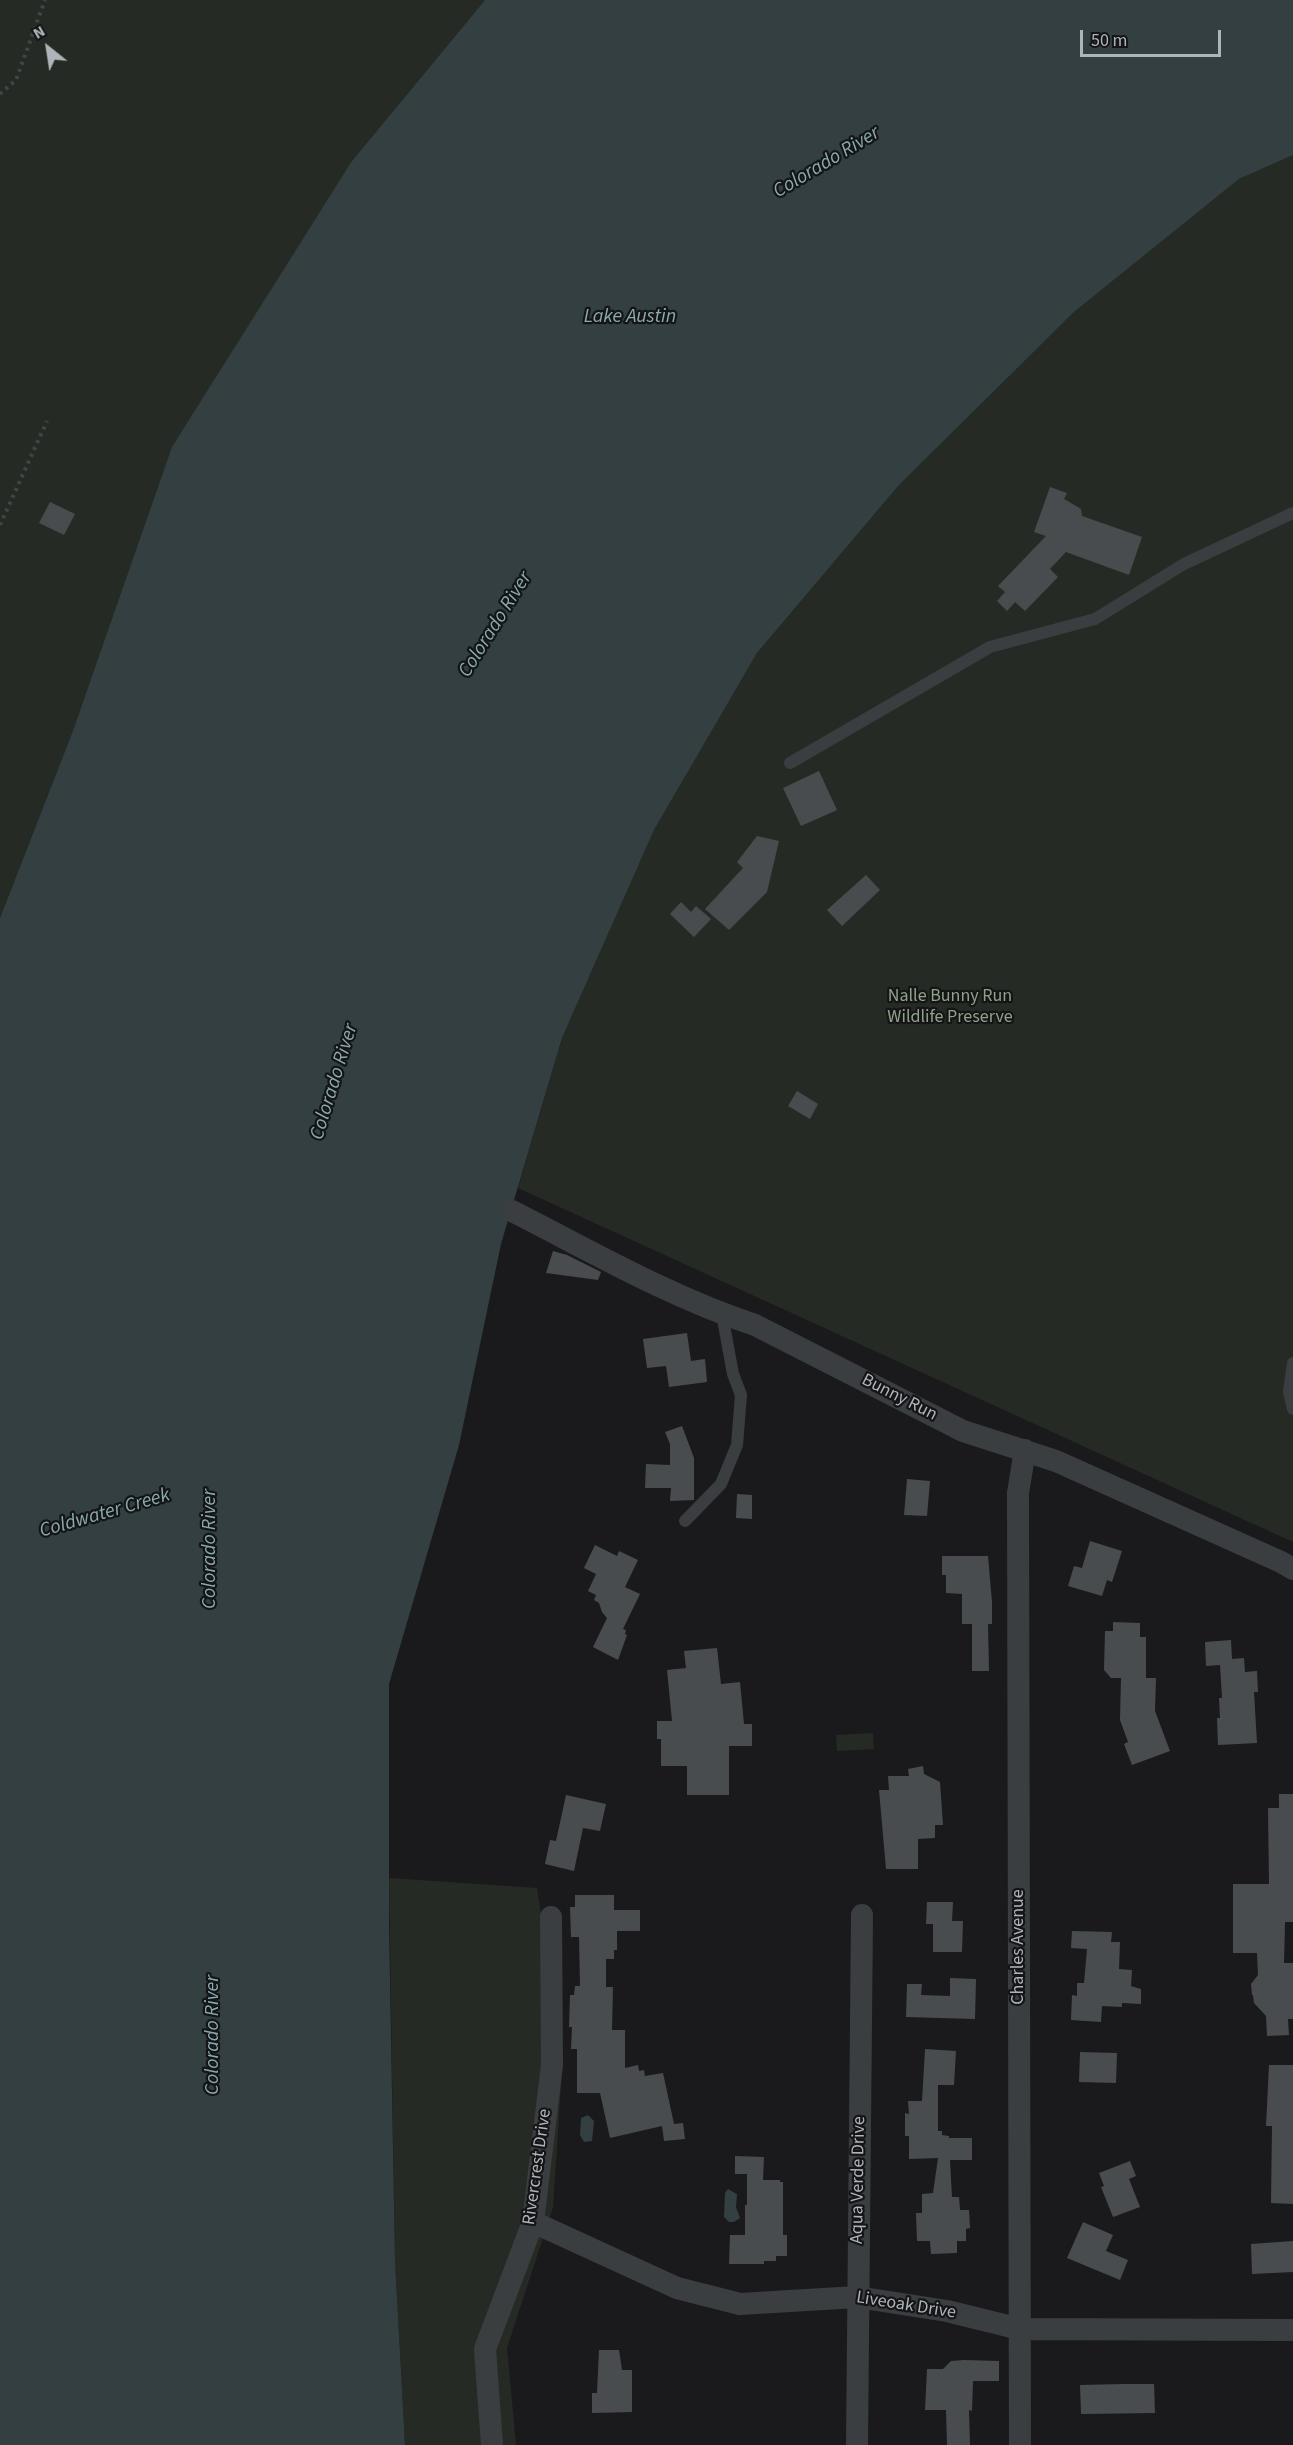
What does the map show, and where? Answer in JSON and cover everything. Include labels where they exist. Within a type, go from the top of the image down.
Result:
[{"type":"street","name":"Bunny Run","points":[[512,1211],[722,1314],[755,1325],[963,1431],[1056,1461],[1293,1569]]},
{"type":"street","name":"Charles Avenue","points":[[1020,2445],[1018,1493],[1025,1450]]},
{"type":"street","name":"Aqua Verde Drive","points":[[857,2445],[862,1915]]},
{"type":"street","name":"Rivercrest Drive","points":[[492,2445],[485,2349],[533,2222],[552,2065],[551,1917]]},
{"type":"street","name":"Liveoak Drive","points":[[533,2222],[677,2288],[740,2304],[857,2297],[947,2312],[1020,2330],[1293,2330]]},
{"type":"lane","points":[[790,763],[990,647],[1095,619],[1184,564],[1293,513]]},
{"type":"lane","points":[[685,1521],[721,1484],[736,1445],[741,1395],[731,1365],[722,1314]]},
{"type":"lane","points":[[1293,1363],[1289,1392],[1293,1409]]},
{"type":"path","points":[[0,94],[16,80],[45,0]]},
{"type":"path","points":[[0,525],[48,421]]},
{"type":"green space","points":[[0,0],[485,0],[352,161],[74,728],[0,918]]},
{"type":"green space","name":"Nalle Bunny Run Wildlife Preserve","points":[[1293,155],[1293,1542],[518,1188],[562,1038],[654,830],[757,653],[899,485],[1074,312],[1239,179]]},
{"type":"green space","points":[[873,1733],[874,1749],[837,1751],[836,1735]]},
{"type":"green space","points":[[389,1878],[537,1888],[563,2056],[553,2207],[507,2348],[516,2445],[405,2445],[395,2261]]},
{"type":"water","name":"Lake Austin","points":[[485,0],[1293,0],[1293,155],[1239,179],[1074,312],[899,485],[757,653],[654,830],[562,1038],[501,1244],[459,1445],[389,1684],[389,1925],[395,2261],[405,2445],[0,2445],[0,918],[74,728],[172,447],[352,161]]},
{"type":"water","points":[[588,2115],[594,2121],[592,2141],[584,2142],[580,2135],[581,2118]]},
{"type":"water","points":[[728,2189],[737,2194],[736,2207],[740,2218],[734,2222],[729,2222],[724,2217],[725,2193]]},
{"type":"building","points":[[1050,487],[1067,493],[1064,499],[1081,509],[1082,516],[1142,537],[1129,575],[1066,552],[1050,569],[1058,577],[1025,611],[1015,602],[1007,611],[997,601],[1005,592],[998,586],[1046,536],[1034,532]]},
{"type":"building","points":[[50,502],[75,514],[64,535],[39,523]]},
{"type":"building","points":[[819,771],[837,810],[801,826],[783,788]]},
{"type":"building","points":[[757,836],[779,841],[767,892],[729,930],[705,909],[743,868],[737,862]]},
{"type":"building","points":[[866,875],[880,890],[842,926],[827,910]]},
{"type":"building","points":[[681,902],[691,912],[696,906],[711,919],[694,937],[670,914]]},
{"type":"building","points":[[797,1091],[818,1104],[810,1119],[788,1106]]},
{"type":"building","points":[[553,1251],[567,1255],[601,1272],[598,1280],[546,1273]]},
{"type":"building","points":[[687,1333],[691,1361],[705,1359],[707,1382],[669,1387],[666,1366],[647,1368],[643,1339]]},
{"type":"building","points":[[682,1426],[694,1458],[694,1500],[670,1501],[671,1488],[645,1488],[646,1464],[670,1465],[670,1444],[665,1432]]},
{"type":"building","points":[[907,1479],[930,1481],[927,1516],[904,1515]]},
{"type":"building","points":[[737,1494],[752,1495],[752,1519],[736,1518]]},
{"type":"building","points":[[1090,1541],[1122,1551],[1112,1582],[1107,1580],[1102,1596],[1068,1586],[1074,1566],[1082,1568]]},
{"type":"building","points":[[595,1545],[617,1556],[619,1551],[638,1560],[625,1587],[640,1594],[623,1629],[626,1630],[627,1635],[618,1660],[593,1647],[607,1618],[599,1603],[594,1600],[596,1595],[588,1591],[596,1574],[584,1568]]},
{"type":"building","points":[[942,1556],[988,1556],[992,1602],[992,1624],[988,1624],[989,1671],[972,1671],[972,1624],[962,1624],[962,1594],[946,1593],[946,1575],[942,1575]]},
{"type":"building","points":[[1113,1622],[1140,1623],[1140,1637],[1146,1637],[1146,1678],[1156,1678],[1155,1711],[1170,1751],[1132,1765],[1124,1744],[1128,1742],[1120,1720],[1121,1678],[1111,1678],[1104,1670],[1105,1631],[1113,1631]]},
{"type":"building","points":[[1231,1640],[1232,1659],[1244,1658],[1245,1672],[1257,1671],[1258,1692],[1254,1692],[1257,1743],[1218,1745],[1217,1718],[1220,1718],[1219,1698],[1222,1698],[1220,1665],[1206,1666],[1205,1642]]},
{"type":"building","points":[[717,1648],[721,1684],[740,1682],[744,1724],[752,1724],[752,1746],[729,1746],[729,1795],[687,1795],[687,1766],[661,1766],[661,1739],[657,1739],[657,1721],[672,1721],[667,1670],[686,1668],[684,1651]]},
{"type":"building","points":[[923,1766],[924,1774],[940,1782],[943,1825],[935,1825],[935,1838],[918,1839],[918,1869],[886,1869],[879,1790],[889,1790],[888,1776],[909,1776],[908,1769]]},
{"type":"building","points":[[1279,1794],[1293,1794],[1293,1922],[1285,1922],[1284,1963],[1293,1963],[1293,2019],[1288,2019],[1289,2035],[1267,2036],[1266,2016],[1254,2003],[1252,1995],[1251,1984],[1258,1975],[1257,1953],[1233,1953],[1233,1884],[1269,1884],[1268,1808],[1279,1808]]},
{"type":"building","points":[[566,1795],[606,1804],[600,1831],[583,1828],[574,1871],[545,1864],[550,1840],[556,1841]]},
{"type":"building","points":[[575,1895],[614,1895],[614,1910],[640,1910],[640,1931],[617,1931],[617,1950],[614,1950],[614,1959],[606,1959],[606,1987],[613,1987],[612,2030],[625,2030],[625,2068],[638,2065],[639,2071],[644,2070],[645,2076],[663,2073],[674,2124],[683,2123],[685,2139],[664,2141],[662,2126],[610,2138],[600,2093],[577,2093],[577,2049],[571,2049],[572,2027],[569,2027],[570,1995],[574,1995],[575,1986],[580,1986],[579,1937],[571,1937],[570,1907],[575,1907]]},
{"type":"building","points":[[927,1902],[953,1902],[952,1921],[963,1921],[962,1952],[933,1952],[933,1924],[926,1924]]},
{"type":"building","points":[[1072,1931],[1112,1932],[1111,1942],[1120,1942],[1119,1969],[1132,1970],[1131,1986],[1141,1989],[1141,2004],[1122,2003],[1122,2007],[1102,2006],[1101,2022],[1071,2020],[1072,1995],[1077,1996],[1077,1983],[1084,1983],[1087,1949],[1071,1948]]},
{"type":"building","points":[[950,1978],[976,1979],[975,2019],[906,2017],[907,1984],[922,1984],[921,1995],[950,1996]]},
{"type":"building","points":[[925,2049],[956,2051],[954,2085],[938,2085],[938,2131],[942,2131],[942,2135],[949,2136],[949,2138],[972,2138],[972,2160],[950,2160],[952,2197],[959,2197],[960,2210],[969,2210],[970,2228],[966,2229],[966,2241],[957,2241],[957,2253],[931,2254],[930,2241],[917,2241],[916,2213],[922,2213],[922,2194],[933,2193],[938,2158],[909,2159],[909,2136],[905,2136],[905,2113],[909,2114],[908,2101],[922,2101]]},
{"type":"building","points":[[1080,2052],[1117,2053],[1116,2083],[1079,2082]]},
{"type":"building","points":[[1269,2065],[1293,2065],[1293,2204],[1271,2203],[1272,2126],[1266,2126]]},
{"type":"building","points":[[735,2156],[764,2157],[763,2180],[783,2182],[783,2235],[787,2235],[787,2256],[776,2256],[776,2261],[764,2261],[764,2264],[729,2264],[730,2235],[745,2235],[745,2205],[747,2205],[747,2174],[735,2174]]},
{"type":"building","points":[[1130,2161],[1136,2176],[1129,2179],[1140,2207],[1113,2217],[1101,2187],[1104,2186],[1099,2173]]},
{"type":"building","points":[[1083,2222],[1113,2235],[1106,2251],[1128,2260],[1120,2280],[1067,2258]]},
{"type":"building","points":[[1293,2241],[1293,2272],[1252,2274],[1251,2244]]},
{"type":"building","points":[[599,2350],[619,2350],[622,2370],[632,2370],[632,2412],[592,2413],[592,2393],[597,2393]]},
{"type":"building","points":[[951,2361],[999,2361],[999,2381],[973,2381],[972,2411],[969,2410],[970,2445],[947,2445],[946,2410],[925,2410],[927,2369],[943,2369]]},
{"type":"building","points":[[1154,2384],[1155,2413],[1081,2414],[1080,2385]]},
{"type":"water label","name":"Colorado River","points":[[827,163]]},
{"type":"water label","name":"Colorado River","points":[[496,625]]},
{"type":"water label","name":"Colorado River","points":[[335,1082]]},
{"type":"water label","name":"Coldwater Creek","points":[[105,1514]]},
{"type":"water label","name":"Colorado River","points":[[211,1549]]},
{"type":"water label","name":"Colorado River","points":[[214,2035]]}]
